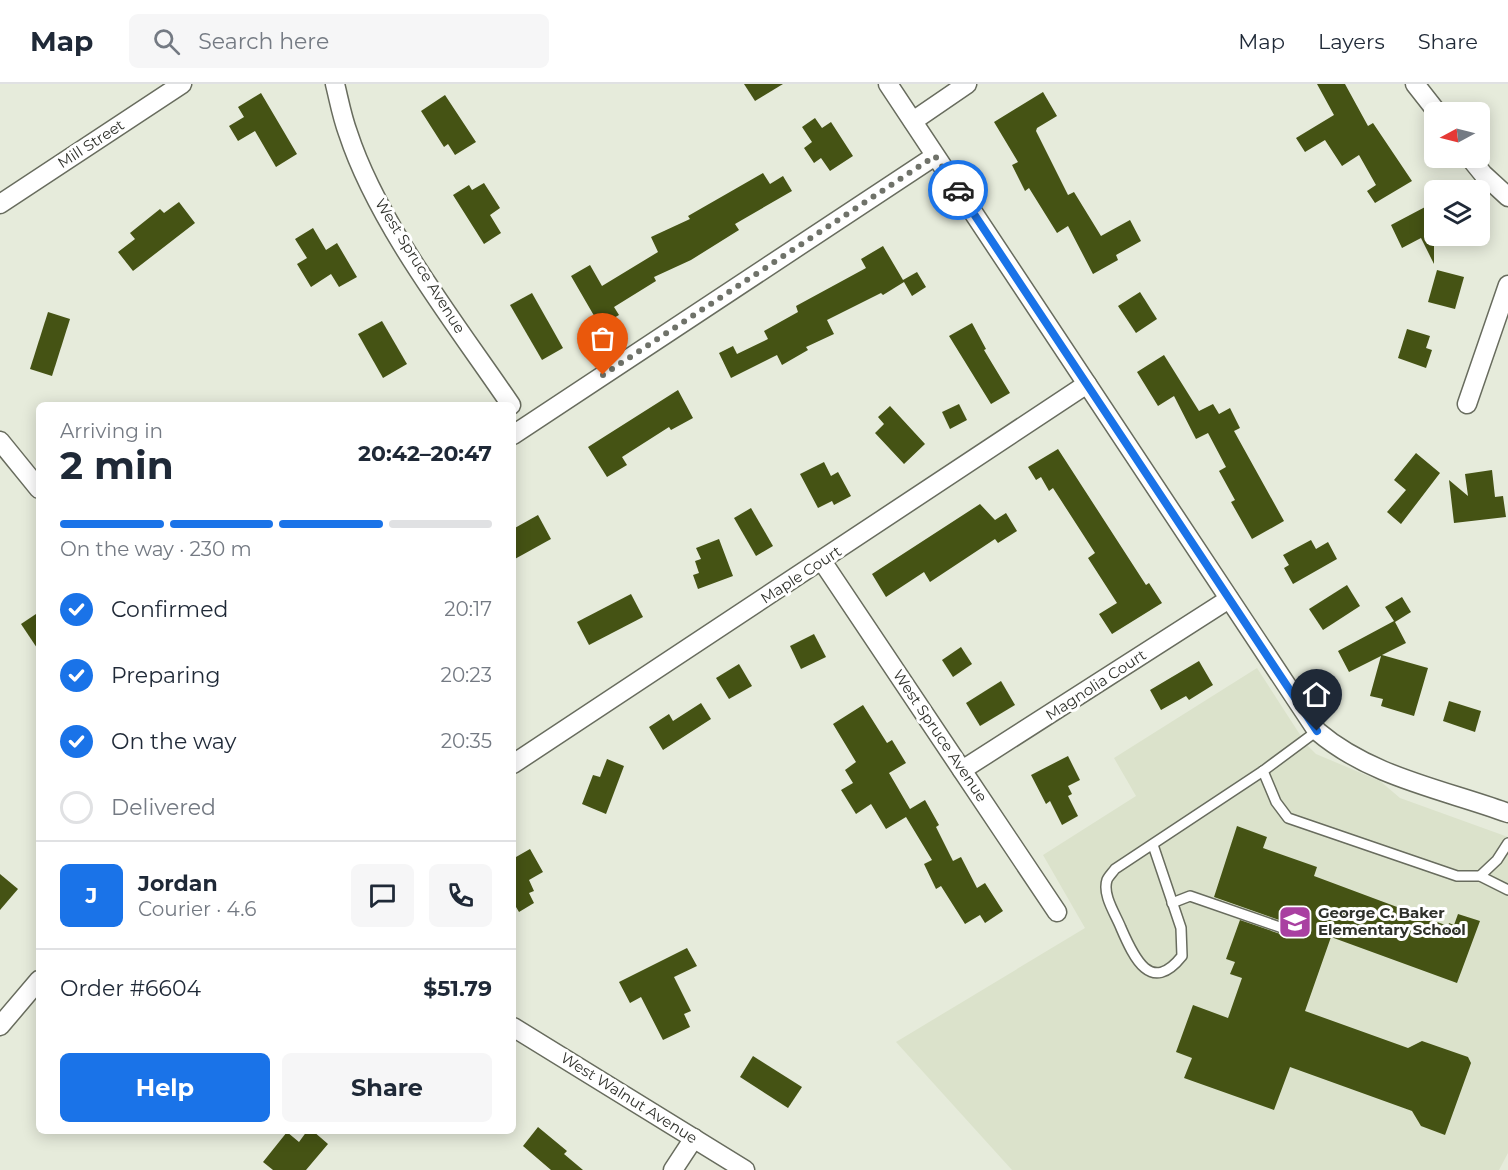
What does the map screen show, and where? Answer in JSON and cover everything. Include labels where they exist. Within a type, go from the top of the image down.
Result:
[{"type":"street","name":"Mill Street","points":[[0,204],[182,84]]},
{"type":"street","name":"West Spruce Avenue","points":[[335,84],[348,134],[372,190],[402,242],[509,402]]},
{"type":"street","points":[[888,84],[1317,731],[1353,756],[1394,776],[1508,813]]},
{"type":"street","points":[[913,121],[968,84]]},
{"type":"street","points":[[1415,84],[1429,102]]},
{"type":"street","points":[[519,431],[935,156]]},
{"type":"street","points":[[1478,168],[1508,197]]},
{"type":"street","points":[[1467,404],[1508,285]]},
{"type":"street","name":"Maple Court","points":[[516,762],[1087,384]]},
{"type":"street","points":[[0,441],[36,485]]},
{"type":"street","name":"West Spruce Avenue","points":[[822,561],[1057,912]]},
{"type":"street","name":"Magnolia Court","points":[[962,770],[1229,599]]},
{"type":"street","points":[[0,1026],[36,984]]},
{"type":"street","name":"West Walnut Avenue","points":[[516,1029],[745,1170]]},
{"type":"street","points":[[673,1170],[694,1138]]},
{"type":"lane","points":[[1153,844],[1181,928],[1182,956],[1172,968],[1159,972],[1145,970],[1134,958],[1107,895],[1107,880],[1115,869],[1263,771],[1317,731]]},
{"type":"lane","points":[[1263,771],[1276,802],[1288,818],[1457,876],[1480,876],[1508,890]]},
{"type":"lane","points":[[1480,876],[1497,860],[1508,843]]},
{"type":"lane","points":[[1173,903],[1190,896],[1294,932]]},
{"type":"shaded area","name":"George C. Baker Elementary School","points":[[1257,668],[1306,744],[1316,754],[1380,781],[1400,798],[1508,837],[1508,1153],[1499,1170],[1012,1170],[896,1042],[1085,928],[1043,855],[1136,796],[1114,758]]},
{"type":"building","points":[[744,84],[783,84],[755,101]]},
{"type":"building","points":[[1317,84],[1345,84],[1368,126],[1373,123],[1412,181],[1375,203],[1367,191],[1376,185],[1359,155],[1342,166],[1325,140],[1305,152],[1296,138],[1334,115]]},
{"type":"building","points":[[1043,92],[1057,116],[1037,128],[1036,131],[1068,195],[1074,192],[1101,236],[1130,220],[1141,241],[1116,255],[1118,260],[1093,274],[1068,226],[1057,233],[1029,188],[1025,191],[1012,165],[1018,162],[994,122]]},
{"type":"building","points":[[261,93],[297,154],[276,167],[255,131],[238,141],[229,126],[244,117],[238,107]]},
{"type":"building","points":[[445,95],[476,142],[455,155],[448,144],[444,147],[421,111]]},
{"type":"building","points":[[815,118],[822,128],[831,122],[853,156],[830,171],[821,158],[814,163],[804,148],[812,142],[802,127]]},
{"type":"building","points":[[763,173],[770,184],[783,176],[792,191],[735,224],[739,230],[691,260],[654,277],[656,281],[614,307],[619,315],[600,326],[571,276],[590,265],[602,286],[658,252],[651,237],[690,219],[688,216]]},
{"type":"building","points":[[484,183],[500,208],[490,215],[501,233],[484,244],[453,195],[469,185],[472,190]]},
{"type":"building","points":[[179,202],[195,223],[133,271],[118,252],[135,239],[130,233],[160,209],[164,213]]},
{"type":"building","points":[[1424,208],[1424,244],[1421,238],[1402,248],[1391,225]]},
{"type":"building","points":[[313,228],[326,250],[337,243],[357,277],[339,287],[331,274],[311,287],[297,264],[307,258],[295,239]]},
{"type":"building","points":[[883,246],[903,280],[917,272],[926,287],[912,296],[904,282],[883,295],[881,293],[827,320],[834,334],[806,347],[808,350],[782,365],[777,355],[731,378],[719,353],[733,346],[737,354],[768,339],[764,331],[798,312],[796,306],[866,268],[861,259]]},
{"type":"building","points":[[1425,246],[1434,246],[1434,264]]},
{"type":"building","points":[[1437,270],[1464,277],[1455,309],[1428,302]]},
{"type":"building","points":[[1140,292],[1157,319],[1136,333],[1118,306]]},
{"type":"building","points":[[532,293],[563,348],[542,360],[510,305]]},
{"type":"building","points":[[48,312],[70,319],[52,376],[30,369]]},
{"type":"building","points":[[382,321],[407,364],[383,378],[358,334]]},
{"type":"building","points":[[972,323],[986,349],[984,350],[1010,393],[991,404],[949,336]]},
{"type":"building","points":[[1407,329],[1430,336],[1426,348],[1432,350],[1426,368],[1398,358]]},
{"type":"building","points":[[1164,355],[1199,411],[1213,404],[1219,414],[1230,408],[1240,428],[1234,431],[1284,521],[1252,539],[1231,502],[1235,500],[1219,471],[1226,467],[1208,433],[1196,439],[1174,396],[1158,406],[1137,372]]},
{"type":"building","points":[[678,390],[693,418],[671,430],[669,427],[622,457],[627,465],[607,477],[588,447]]},
{"type":"building","points":[[959,404],[967,420],[950,429],[942,412]]},
{"type":"building","points":[[890,406],[925,444],[904,464],[875,433],[884,424],[878,417]]},
{"type":"building","points":[[1058,449],[1146,585],[1149,583],[1162,603],[1112,634],[1099,614],[1117,603],[1088,558],[1095,553],[1053,488],[1049,491],[1041,477],[1036,480],[1028,467]]},
{"type":"building","points":[[1416,453],[1440,473],[1401,524],[1387,512],[1406,490],[1394,480]]},
{"type":"building","points":[[824,462],[831,476],[838,472],[851,496],[834,505],[832,501],[818,508],[800,474]]},
{"type":"building","points":[[1492,470],[1495,497],[1503,496],[1506,517],[1454,523],[1449,480],[1468,496],[1465,474]]},
{"type":"building","points":[[980,504],[995,520],[1006,513],[1017,531],[998,543],[995,539],[930,582],[924,572],[886,597],[872,574]]},
{"type":"building","points":[[751,508],[773,546],[756,556],[734,518]]},
{"type":"building","points":[[538,515],[551,539],[516,558],[516,527]]},
{"type":"building","points":[[719,539],[733,576],[698,589],[693,575],[699,573],[695,561],[701,559],[696,548]]},
{"type":"building","points":[[1311,540],[1316,549],[1328,542],[1337,559],[1293,584],[1284,568],[1289,565],[1283,555]]},
{"type":"building","points":[[1347,585],[1360,606],[1323,630],[1309,609]]},
{"type":"building","points":[[631,594],[643,617],[589,645],[577,622]]},
{"type":"building","points":[[1402,597],[1411,612],[1395,622],[1406,643],[1382,655],[1428,668],[1414,716],[1381,706],[1383,699],[1370,696],[1381,656],[1349,672],[1338,651],[1394,621],[1385,607]]},
{"type":"building","points":[[36,614],[36,646],[21,624]]},
{"type":"building","points":[[814,634],[826,657],[801,669],[790,646]]},
{"type":"building","points":[[961,647],[972,664],[953,677],[942,660]]},
{"type":"building","points":[[1199,661],[1213,685],[1189,700],[1186,696],[1161,710],[1150,690]]},
{"type":"building","points":[[739,664],[752,686],[729,699],[716,678]]},
{"type":"building","points":[[1001,681],[1015,705],[980,726],[966,703]]},
{"type":"building","points":[[1449,701],[1481,711],[1475,732],[1443,721]]},
{"type":"building","points":[[701,703],[711,719],[663,750],[649,727],[669,714],[673,721]]},
{"type":"building","points":[[863,705],[887,743],[892,740],[906,763],[889,773],[910,809],[925,800],[939,825],[936,827],[953,861],[961,857],[977,888],[985,883],[1003,911],[985,923],[980,915],[965,924],[941,886],[936,889],[924,864],[932,860],[906,817],[886,829],[871,804],[856,814],[841,790],[853,783],[845,770],[856,762],[833,724]]},
{"type":"building","points":[[1068,756],[1080,780],[1068,786],[1072,794],[1068,796],[1078,816],[1062,825],[1050,801],[1046,804],[1031,775]]},
{"type":"building","points":[[607,759],[624,766],[606,814],[582,804],[593,775],[600,777]]},
{"type":"building","name":"George C. Baker Elementary School","points":[[1237,826],[1267,837],[1263,848],[1317,867],[1314,876],[1448,926],[1449,923],[1454,925],[1458,914],[1480,921],[1457,983],[1331,937],[1305,1011],[1408,1048],[1422,1041],[1468,1057],[1471,1063],[1445,1135],[1421,1126],[1412,1111],[1290,1067],[1274,1110],[1184,1078],[1192,1058],[1176,1052],[1193,1005],[1228,1018],[1242,978],[1230,974],[1235,962],[1226,959],[1240,920],[1292,938],[1300,934],[1296,926],[1214,897]]},
{"type":"building","points":[[530,849],[543,872],[529,880],[534,891],[529,893],[534,903],[519,912],[516,907],[516,857]]},
{"type":"building","points":[[0,874],[18,889],[0,910]]},
{"type":"building","points":[[687,948],[697,966],[674,977],[691,1011],[684,1014],[690,1027],[663,1040],[641,997],[630,1003],[619,982]]},
{"type":"building","points":[[753,1056],[802,1087],[788,1108],[740,1077]]},
{"type":"building","points":[[538,1127],[567,1151],[564,1154],[583,1170],[551,1170],[523,1146]]},
{"type":"building","points":[[285,1134],[289,1134],[299,1142],[305,1134],[316,1134],[328,1144],[306,1170],[273,1170],[263,1162]]},
{"type":"way so far","points":[[603,375],[935,156],[958,190]]},
{"type":"place","name":"George C. Baker Elementary School","points":[[1295,922]]},
{"type":"route","points":[[958,190],[1317,731]]}]
